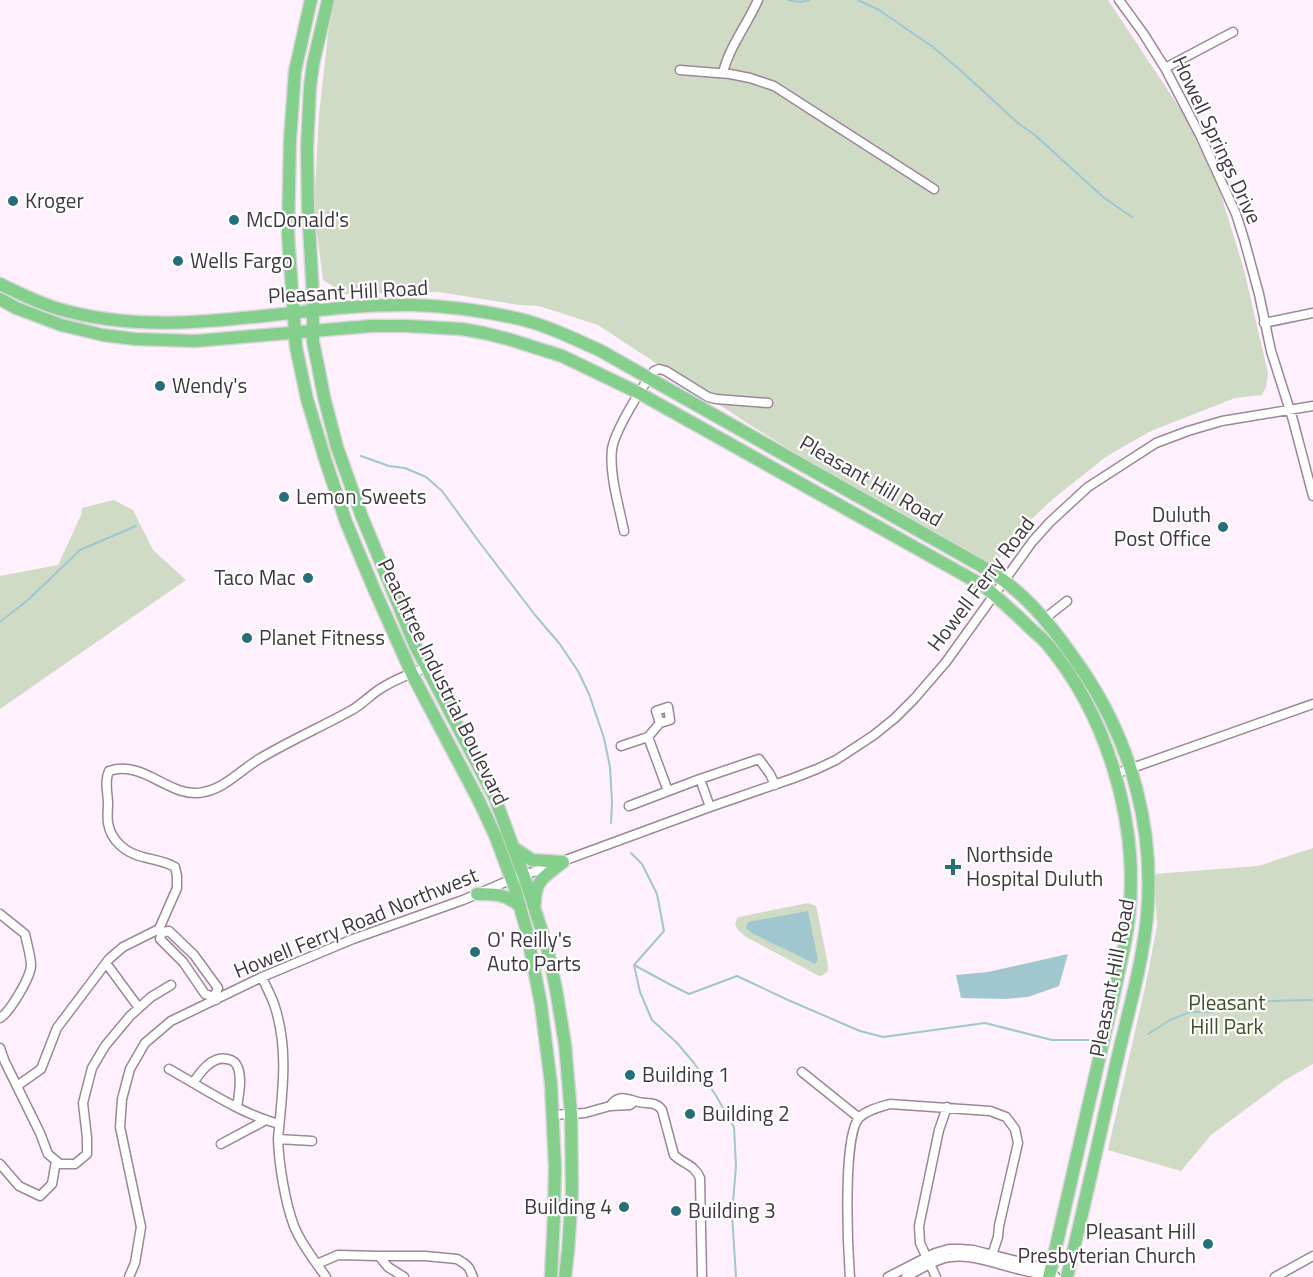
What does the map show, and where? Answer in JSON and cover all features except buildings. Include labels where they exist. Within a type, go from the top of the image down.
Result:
[{"type":"highway","name":"Peachtree Industrial Boulevard","points":[[310,0],[296,71],[290,140],[288,234],[298,354],[307,399],[336,496],[374,589],[412,674],[535,908],[557,996],[565,1044],[571,1114],[572,1192],[565,1277]]},
{"type":"highway","name":"Peachtree Industrial Boulevard","points":[[328,0],[313,64],[307,133],[314,342],[324,397],[338,447],[373,545],[415,645],[495,798],[514,848],[520,906],[541,1005],[550,1072],[555,1192],[551,1277]]},
{"type":"highway","name":"Pleasant Hill Road","points":[[0,284],[58,309],[99,318],[137,322],[192,323],[313,310],[410,305],[451,308],[522,320],[574,338],[601,351],[965,557],[1014,588],[1072,653],[1117,730],[1137,791],[1148,864],[1147,919],[1136,976],[1086,1201],[1066,1277]]},
{"type":"highway","name":"Pleasant Hill Road","points":[[0,299],[16,308],[61,324],[103,335],[135,339],[195,340],[371,326],[446,327],[484,333],[562,356],[639,393],[984,586],[995,595],[1047,644],[1086,701],[1096,721],[1115,774],[1123,805],[1129,850],[1131,883],[1129,917],[1052,1276]]},
{"type":"highway","points":[[514,848],[532,860],[563,862]]},
{"type":"highway","points":[[535,908],[534,894],[537,885],[542,878],[563,862]]},
{"type":"highway","points":[[477,894],[498,894],[520,906]]},
{"type":"street","points":[[723,73],[726,60],[758,0]]},
{"type":"street","name":"Howell Springs Drive","points":[[1119,0],[1165,68],[1201,137],[1236,214],[1271,351],[1290,409],[1313,496]]},
{"type":"street","points":[[1165,68],[1233,32]]},
{"type":"street","points":[[680,70],[723,73],[750,78],[774,86],[934,189]]},
{"type":"street","points":[[1264,323],[1313,313]]},
{"type":"street","points":[[624,531],[612,471],[612,447],[631,406],[654,371],[659,369],[666,371],[708,397],[768,403]]},
{"type":"street","name":"Howell Ferry Road","points":[[817,769],[846,754],[874,735],[914,699],[946,662],[1032,542],[1071,501],[1088,487],[1156,443],[1188,430],[1222,421],[1313,406]]},
{"type":"street","points":[[1044,619],[1067,602]]},
{"type":"street","points":[[17,1086],[41,1069],[57,1028],[106,963],[123,947],[160,930],[169,931],[194,955],[218,988],[215,998],[205,994],[183,962],[160,939],[160,930],[177,888],[175,867],[158,860],[130,854],[112,837],[108,823],[106,778],[109,771],[117,768],[141,771],[170,787],[185,792],[201,793],[216,789],[260,759],[355,708],[384,686],[427,667]]},
{"type":"street","points":[[1115,774],[1313,704]]},
{"type":"street","points":[[621,746],[648,737],[660,723]]},
{"type":"street","points":[[648,737],[668,791]]},
{"type":"street","points":[[629,806],[759,759],[775,785]]},
{"type":"street","name":"Howell Ferry Road Northwest","points":[[129,1277],[135,1263],[141,1227],[120,1127],[122,1099],[130,1069],[145,1043],[171,1021],[261,977],[353,939],[817,769]]},
{"type":"street","points":[[700,779],[710,807]]},
{"type":"street","points":[[0,914],[25,934],[31,968],[19,994],[5,1015],[0,1018]]},
{"type":"street","points":[[106,963],[139,1008]]},
{"type":"street","points":[[191,972],[201,964]]},
{"type":"street","points":[[261,977],[274,1004],[280,1025],[284,1071],[278,1150],[288,1207],[294,1227],[326,1277]]},
{"type":"street","points":[[0,1048],[48,1154],[60,1164],[75,1164],[87,1154],[83,1103],[92,1068],[105,1046],[130,1016],[151,997],[171,986]]},
{"type":"street","points":[[193,1083],[212,1062],[222,1058],[233,1060],[238,1066],[239,1076],[237,1107]]},
{"type":"street","points":[[169,1069],[237,1107],[279,1124]]},
{"type":"street","points":[[802,1072],[858,1118]]},
{"type":"street","points":[[553,1115],[585,1113],[610,1106],[617,1099],[628,1098],[659,1106],[674,1155],[692,1166],[700,1178],[702,1277]]},
{"type":"street","points":[[850,1277],[848,1203],[851,1135],[858,1118],[876,1108],[890,1104],[990,1111],[1006,1117],[1015,1129],[1018,1143],[992,1255]]},
{"type":"street","points":[[936,1277],[920,1243],[919,1226],[939,1130],[947,1107]]},
{"type":"street","points":[[221,1144],[266,1120]]},
{"type":"street","points":[[278,1139],[312,1141]]},
{"type":"street","points":[[0,1164],[19,1186],[40,1196],[52,1184],[56,1161]]},
{"type":"street","points":[[906,1277],[939,1251],[960,1249],[1041,1267],[1052,1276]]},
{"type":"street","points":[[317,1264],[338,1256],[425,1256],[457,1259],[470,1268],[473,1277]]},
{"type":"street","points":[[379,1256],[388,1267],[404,1277]]},
{"type":"street","points":[[888,1277],[928,1261],[962,1256],[1039,1275],[1052,1276]]},
{"type":"street","points":[[1275,1277],[1313,1256]]},
{"type":"green space","points":[[335,0],[1108,0],[1185,116],[1219,188],[1244,270],[1268,373],[1266,387],[1262,395],[1235,398],[1151,431],[1107,456],[1053,499],[1020,530],[996,563],[986,564],[859,493],[598,325],[539,306],[438,292],[345,294],[323,280],[314,210],[319,114],[328,34]]},
{"type":"green space","points":[[114,500],[133,510],[153,550],[186,580],[0,709],[0,576],[58,565],[82,508]]},
{"type":"green space","name":"Pleasant Hill Park","points":[[1313,848],[1313,1064],[1285,1080],[1211,1135],[1181,1171],[1108,1150],[1157,926],[1154,874],[1258,866]]},
{"type":"green space","points":[[808,903],[816,906],[817,910],[828,965],[828,971],[823,975],[819,976],[746,937],[735,924],[739,917]]},
{"type":"water","points":[[808,911],[818,960],[815,964],[746,928],[748,922]]},
{"type":"water","points":[[1068,954],[1059,986],[1028,997],[961,998],[956,975],[988,972]]},
{"type":"waterway","points":[[788,0],[800,2],[809,0]]},
{"type":"waterway","points":[[858,0],[879,10],[933,47],[1103,197],[1132,217]]},
{"type":"waterway","points":[[361,456],[389,466],[405,468],[426,477],[442,491],[535,615],[559,643],[578,671],[589,694],[604,738],[610,767],[611,823]]},
{"type":"waterway","points":[[0,622],[29,599],[80,550],[136,526]]},
{"type":"waterway","points":[[631,853],[642,864],[657,894],[664,931],[634,965]]},
{"type":"waterway","points":[[634,965],[689,994],[737,976],[860,1031],[883,1037],[985,1023],[1052,1040],[1095,1040]]},
{"type":"waterway","points":[[634,965],[640,992],[652,1020],[677,1043],[694,1063],[734,1127],[736,1166],[732,1214],[736,1277]]},
{"type":"waterway","points":[[1148,1034],[1170,1020],[1190,1012],[1212,1012],[1231,1002],[1313,1000]]},
{"type":"place","name":"Kroger","points":[[13,201]]},
{"type":"place","name":"McDonald's","points":[[234,220]]},
{"type":"place","name":"Wells Fargo","points":[[178,261]]},
{"type":"place","name":"Wendy's","points":[[160,386]]},
{"type":"place","name":"Lemon Sweets","points":[[284,497]]},
{"type":"place","name":"Duluth Post Office","points":[[1223,527]]},
{"type":"place","name":"Taco Mac","points":[[308,578]]},
{"type":"place","name":"Planet Fitness","points":[[247,638]]},
{"type":"place","name":"Northside Hospital Duluth","points":[[953,867]]},
{"type":"place","name":"O' Reilly's Auto Parts","points":[[475,952]]},
{"type":"place","name":"Building 1","points":[[630,1075]]},
{"type":"place","name":"Building 2","points":[[690,1114]]},
{"type":"place","name":"Building 4","points":[[624,1207]]},
{"type":"place","name":"Building 3","points":[[676,1211]]},
{"type":"place","name":"Pleasant Hill Presbyterian Church","points":[[1208,1244]]}]
